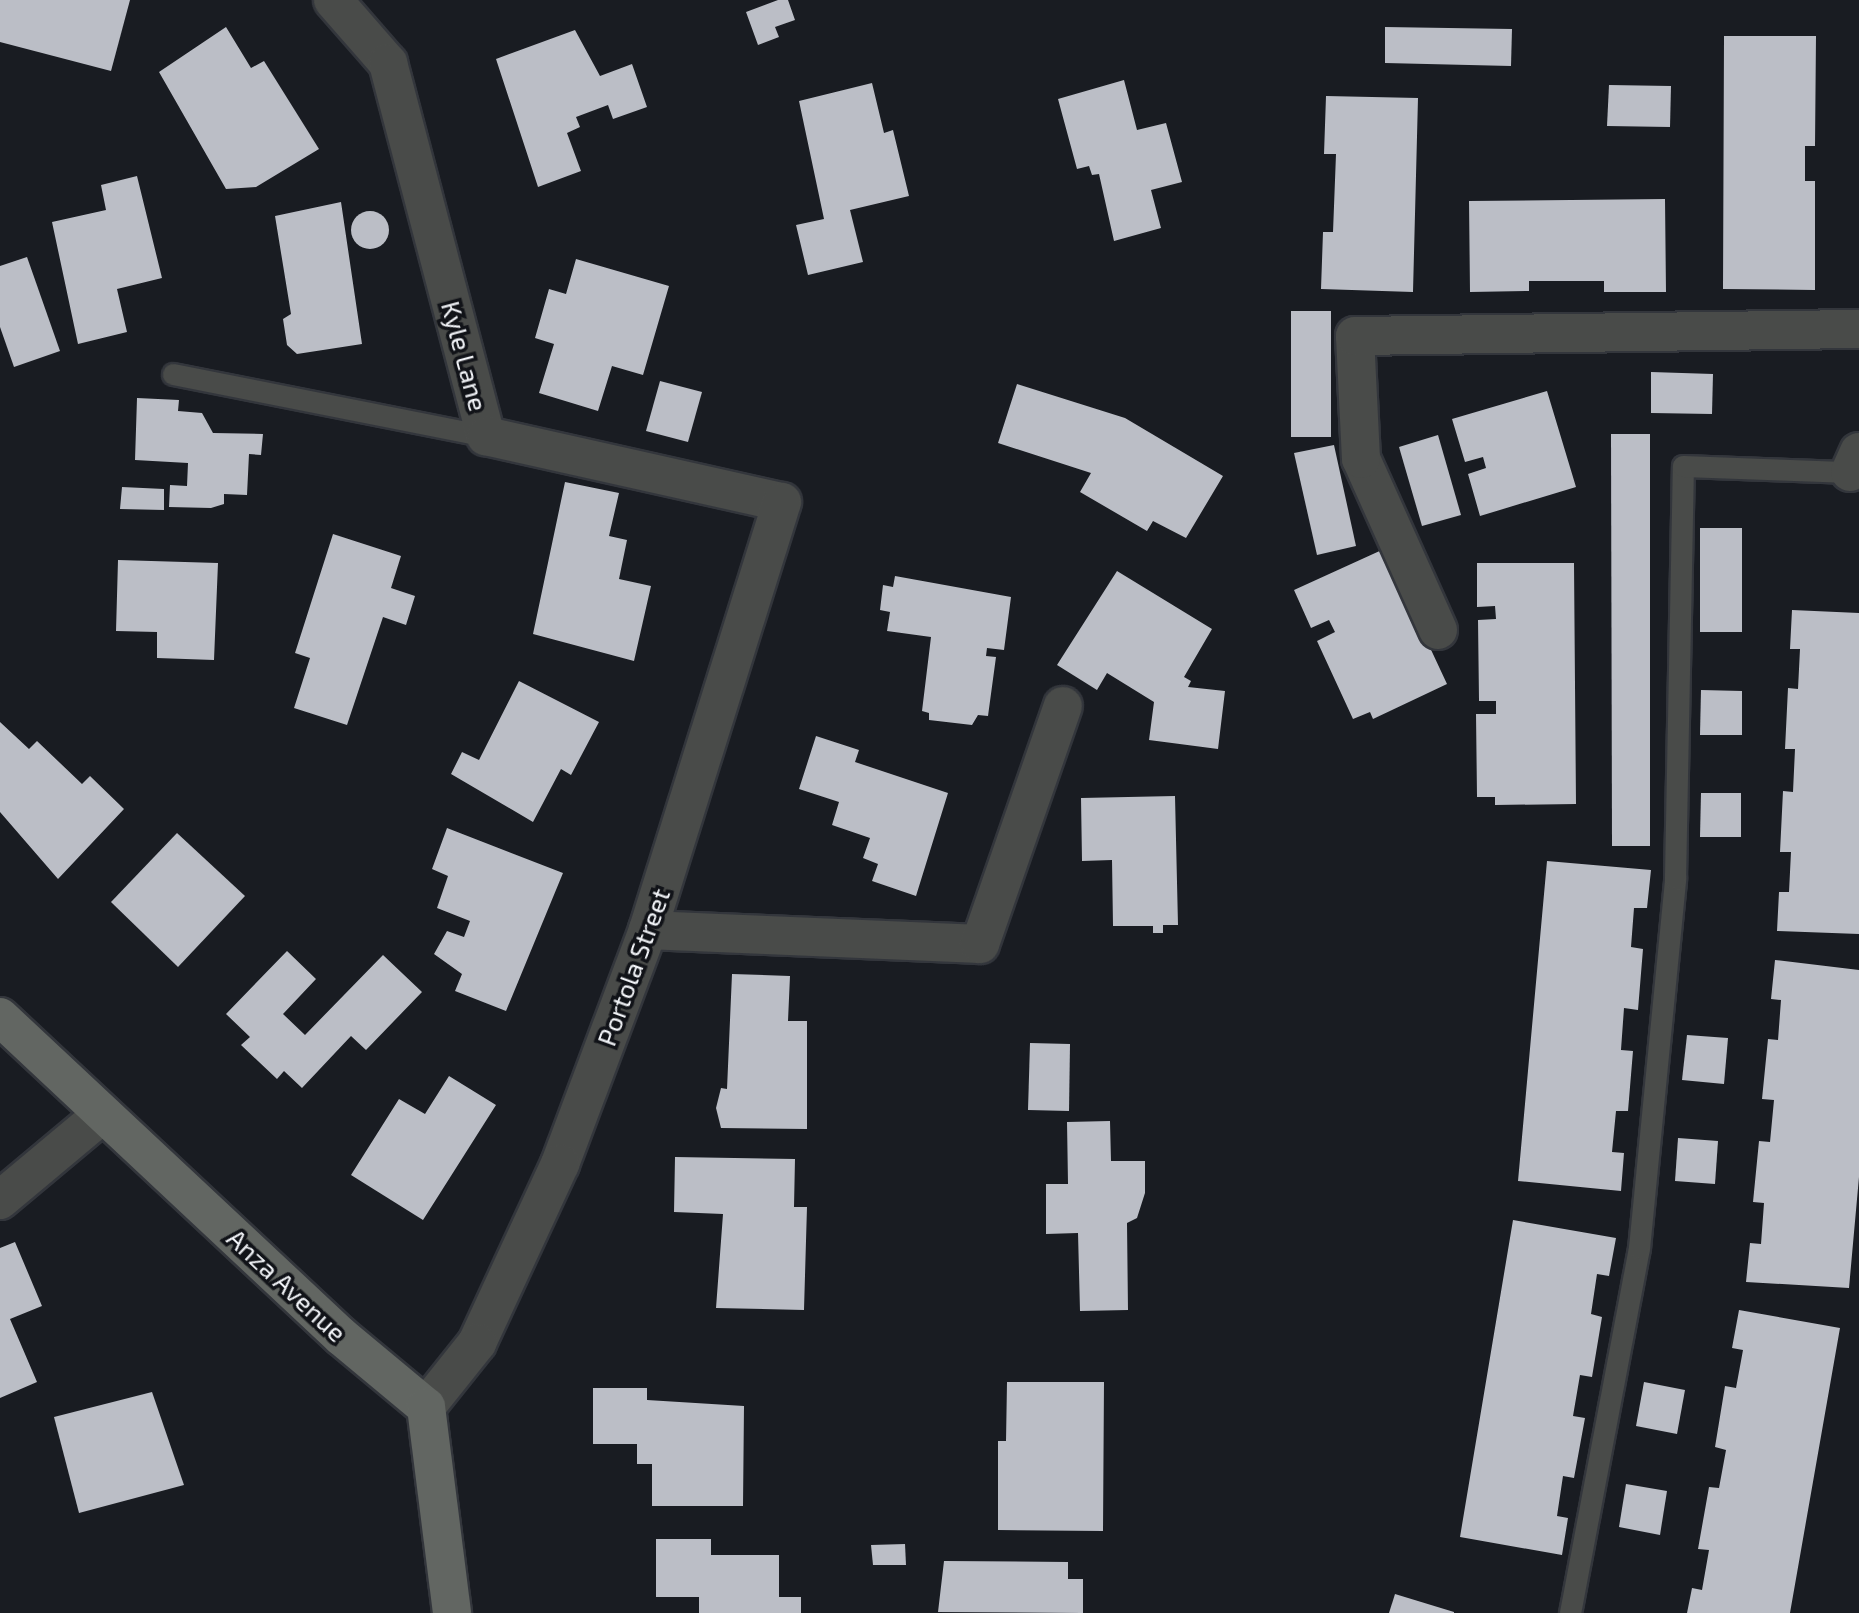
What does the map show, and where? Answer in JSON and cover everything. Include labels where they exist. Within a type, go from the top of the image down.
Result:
[{"type":"street","name":"Kyle Lane","points":[[334,0],[388,63],[486,436],[782,502]]},
{"type":"street","points":[[1438,630],[1361,459],[1354,336],[1859,329]]},
{"type":"street","name":"Portola Street","points":[[426,1407],[477,1343],[559,1164],[648,930],[782,502]]},
{"type":"street","points":[[648,930],[980,944],[1063,706]]},
{"type":"street","name":"Anza Avenue","points":[[0,1017],[426,1407]]},
{"type":"street","points":[[0,1200],[103,1114]]},
{"type":"street","points":[[426,1407],[452,1613]]},
{"type":"lane","points":[[173,374],[486,436]]},
{"type":"lane","points":[[1570,1613],[1639,1248],[1675,878],[1683,466],[1854,462]]},
{"type":"building","points":[[0,0],[130,0],[111,71],[0,42]]},
{"type":"building","points":[[778,0],[788,0],[795,20],[775,27],[779,37],[758,45],[746,12]]},
{"type":"building","points":[[226,27],[251,68],[264,61],[319,149],[256,187],[226,189],[159,72]]},
{"type":"building","points":[[1385,27],[1512,29],[1511,66],[1385,63]]},
{"type":"building","points":[[575,30],[600,76],[632,64],[647,107],[613,119],[608,105],[576,117],[580,127],[567,133],[581,171],[538,187],[496,59]]},
{"type":"building","points":[[1724,36],[1816,36],[1815,146],[1805,146],[1805,181],[1815,181],[1815,290],[1723,289]]},
{"type":"building","points":[[1124,80],[1137,130],[1166,123],[1182,182],[1151,190],[1161,228],[1114,241],[1099,174],[1092,175],[1089,166],[1077,169],[1058,99]]},
{"type":"building","points":[[872,83],[884,133],[893,130],[909,196],[850,210],[863,262],[808,275],[796,225],[824,219],[799,101]]},
{"type":"building","points":[[1609,85],[1671,86],[1670,127],[1607,126]]},
{"type":"building","points":[[1326,96],[1418,98],[1413,292],[1321,289],[1323,232],[1333,232],[1336,154],[1324,154]]},
{"type":"building","points":[[137,176],[162,278],[117,289],[127,332],[78,344],[52,222],[106,210],[101,185]]},
{"type":"building","points":[[1665,199],[1666,292],[1604,292],[1604,281],[1529,281],[1529,291],[1470,292],[1469,201]]},
{"type":"building","points":[[341,202],[362,344],[297,354],[287,345],[283,319],[291,314],[275,216]]},
{"type":"building","points":[[370,211],[383,217],[389,230],[383,243],[370,249],[357,243],[351,230],[357,217]]},
{"type":"building","points":[[27,257],[60,351],[14,367],[0,327],[0,266]]},
{"type":"building","points":[[576,259],[669,286],[643,375],[612,366],[598,411],[539,393],[554,344],[535,338],[549,289],[566,294]]},
{"type":"building","points":[[1291,311],[1331,311],[1331,437],[1291,437]]},
{"type":"building","points":[[1651,372],[1713,374],[1712,414],[1651,413]]},
{"type":"building","points":[[660,381],[702,392],[688,442],[646,431]]},
{"type":"building","points":[[1017,384],[1125,418],[1223,476],[1186,538],[1153,521],[1147,531],[1080,492],[1091,473],[998,443]]},
{"type":"building","points":[[1547,391],[1576,487],[1480,516],[1468,474],[1486,468],[1483,457],[1465,462],[1452,419]]},
{"type":"building","points":[[137,398],[179,400],[178,411],[202,413],[213,433],[263,434],[261,455],[249,454],[247,495],[224,494],[224,504],[211,508],[169,507],[170,485],[187,486],[188,463],[135,460]]},
{"type":"building","points":[[1611,434],[1650,434],[1650,846],[1612,846]]},
{"type":"building","points":[[1438,435],[1461,515],[1422,526],[1399,447]]},
{"type":"building","points":[[1334,445],[1356,546],[1317,555],[1294,453]]},
{"type":"building","points":[[565,482],[619,493],[609,536],[627,540],[619,579],[651,586],[634,661],[533,634]]},
{"type":"building","points":[[122,487],[164,489],[164,510],[120,509]]},
{"type":"building","points":[[1700,528],[1742,528],[1742,632],[1700,632]]},
{"type":"building","points":[[333,534],[401,556],[391,588],[415,596],[406,625],[383,617],[347,725],[294,708],[310,658],[295,653]]},
{"type":"building","points":[[1384,549],[1447,684],[1373,719],[1370,712],[1353,719],[1317,641],[1335,632],[1329,620],[1311,628],[1294,590]]},
{"type":"building","points":[[118,560],[218,563],[214,660],[157,658],[157,632],[116,631]]},
{"type":"building","points":[[1477,563],[1574,563],[1576,804],[1495,805],[1495,797],[1477,797],[1476,714],[1496,714],[1496,701],[1479,701],[1478,620],[1496,619],[1495,606],[1477,607]]},
{"type":"building","points":[[1117,571],[1212,629],[1184,677],[1191,681],[1188,687],[1225,691],[1218,749],[1149,740],[1154,702],[1107,673],[1097,690],[1057,665]]},
{"type":"building","points":[[895,576],[1011,597],[1004,650],[987,648],[986,656],[996,657],[988,716],[978,715],[972,725],[929,720],[929,713],[922,711],[931,637],[887,631],[890,612],[880,610],[883,585],[893,587]]},
{"type":"building","points":[[1792,610],[1859,613],[1859,934],[1777,931],[1779,892],[1789,892],[1791,852],[1780,852],[1783,791],[1793,792],[1795,749],[1785,749],[1788,688],[1798,689],[1800,649],[1790,649]]},
{"type":"building","points":[[519,681],[599,722],[571,775],[561,769],[533,822],[451,774],[462,752],[479,760]]},
{"type":"building","points":[[1701,690],[1742,691],[1742,735],[1700,735]]},
{"type":"building","points":[[0,722],[29,749],[37,741],[82,784],[90,776],[124,809],[58,879],[0,812]]},
{"type":"building","points":[[816,736],[859,750],[855,762],[948,793],[916,896],[872,881],[878,864],[863,858],[870,838],[832,825],[839,802],[799,789]]},
{"type":"building","points":[[1701,793],[1741,793],[1741,837],[1700,837]]},
{"type":"building","points":[[1175,796],[1178,925],[1163,925],[1163,933],[1153,933],[1153,926],[1113,926],[1112,860],[1082,861],[1081,798]]},
{"type":"building","points":[[447,828],[563,873],[506,1011],[455,991],[462,974],[434,954],[447,931],[464,937],[470,921],[437,908],[448,876],[432,869]]},
{"type":"building","points":[[177,833],[245,896],[178,967],[111,902]]},
{"type":"building","points":[[1547,861],[1651,870],[1647,908],[1634,908],[1631,947],[1643,949],[1638,1010],[1624,1008],[1621,1050],[1633,1051],[1628,1111],[1616,1111],[1612,1152],[1624,1153],[1621,1191],[1518,1181]]},
{"type":"building","points":[[287,951],[316,979],[283,1014],[305,1035],[383,955],[422,992],[366,1050],[351,1036],[302,1088],[284,1071],[277,1079],[241,1045],[250,1037],[226,1014]]},
{"type":"building","points":[[1775,960],[1859,970],[1859,1177],[1849,1288],[1746,1282],[1750,1243],[1761,1244],[1764,1203],[1753,1202],[1759,1141],[1770,1142],[1774,1100],[1762,1099],[1768,1039],[1778,1040],[1781,1000],[1771,999]]},
{"type":"building","points":[[732,974],[790,976],[788,1021],[807,1021],[807,1129],[721,1128],[716,1108],[721,1088],[727,1089]]},
{"type":"building","points":[[1687,1035],[1728,1038],[1724,1084],[1682,1080]]},
{"type":"building","points":[[1030,1043],[1070,1044],[1069,1111],[1028,1110]]},
{"type":"building","points":[[449,1076],[496,1105],[423,1220],[351,1175],[399,1099],[425,1114]]},
{"type":"building","points":[[1110,1121],[1111,1161],[1145,1161],[1145,1193],[1137,1218],[1127,1223],[1128,1310],[1080,1311],[1078,1233],[1046,1234],[1046,1184],[1068,1184],[1067,1122]]},
{"type":"building","points":[[1678,1138],[1718,1141],[1715,1184],[1675,1181]]},
{"type":"building","points":[[675,1157],[795,1159],[794,1207],[807,1207],[804,1310],[716,1308],[723,1214],[674,1212]]},
{"type":"building","points":[[1513,1220],[1616,1238],[1609,1276],[1597,1274],[1591,1314],[1602,1317],[1592,1377],[1580,1375],[1573,1416],[1585,1418],[1574,1478],[1563,1476],[1557,1516],[1568,1518],[1562,1555],[1460,1537]]},
{"type":"building","points":[[15,1242],[42,1306],[10,1319],[37,1382],[0,1398],[0,1248]]},
{"type":"building","points":[[1739,1310],[1840,1328],[1790,1613],[1687,1613],[1692,1588],[1702,1590],[1709,1550],[1698,1549],[1709,1487],[1719,1488],[1726,1450],[1715,1447],[1725,1386],[1736,1388],[1743,1350],[1732,1348]]},
{"type":"building","points":[[1007,1382],[1104,1382],[1103,1531],[998,1530],[998,1441],[1006,1441]]},
{"type":"building","points":[[1644,1382],[1685,1390],[1677,1434],[1636,1426]]},
{"type":"building","points":[[593,1388],[647,1388],[647,1400],[744,1406],[743,1506],[652,1506],[652,1464],[637,1464],[637,1444],[593,1444]]},
{"type":"building","points":[[152,1392],[184,1485],[79,1513],[54,1417]]},
{"type":"building","points":[[1626,1484],[1667,1491],[1660,1535],[1619,1527]]},
{"type":"building","points":[[656,1539],[711,1539],[711,1555],[779,1555],[779,1597],[801,1597],[801,1613],[699,1613],[699,1597],[656,1597]]},
{"type":"building","points":[[905,1544],[906,1565],[873,1565],[871,1545]]},
{"type":"building","points":[[944,1561],[1068,1562],[1068,1579],[1083,1579],[1083,1613],[938,1612]]},
{"type":"building","points":[[1395,1594],[1454,1612],[1454,1613],[1389,1613]]}]
